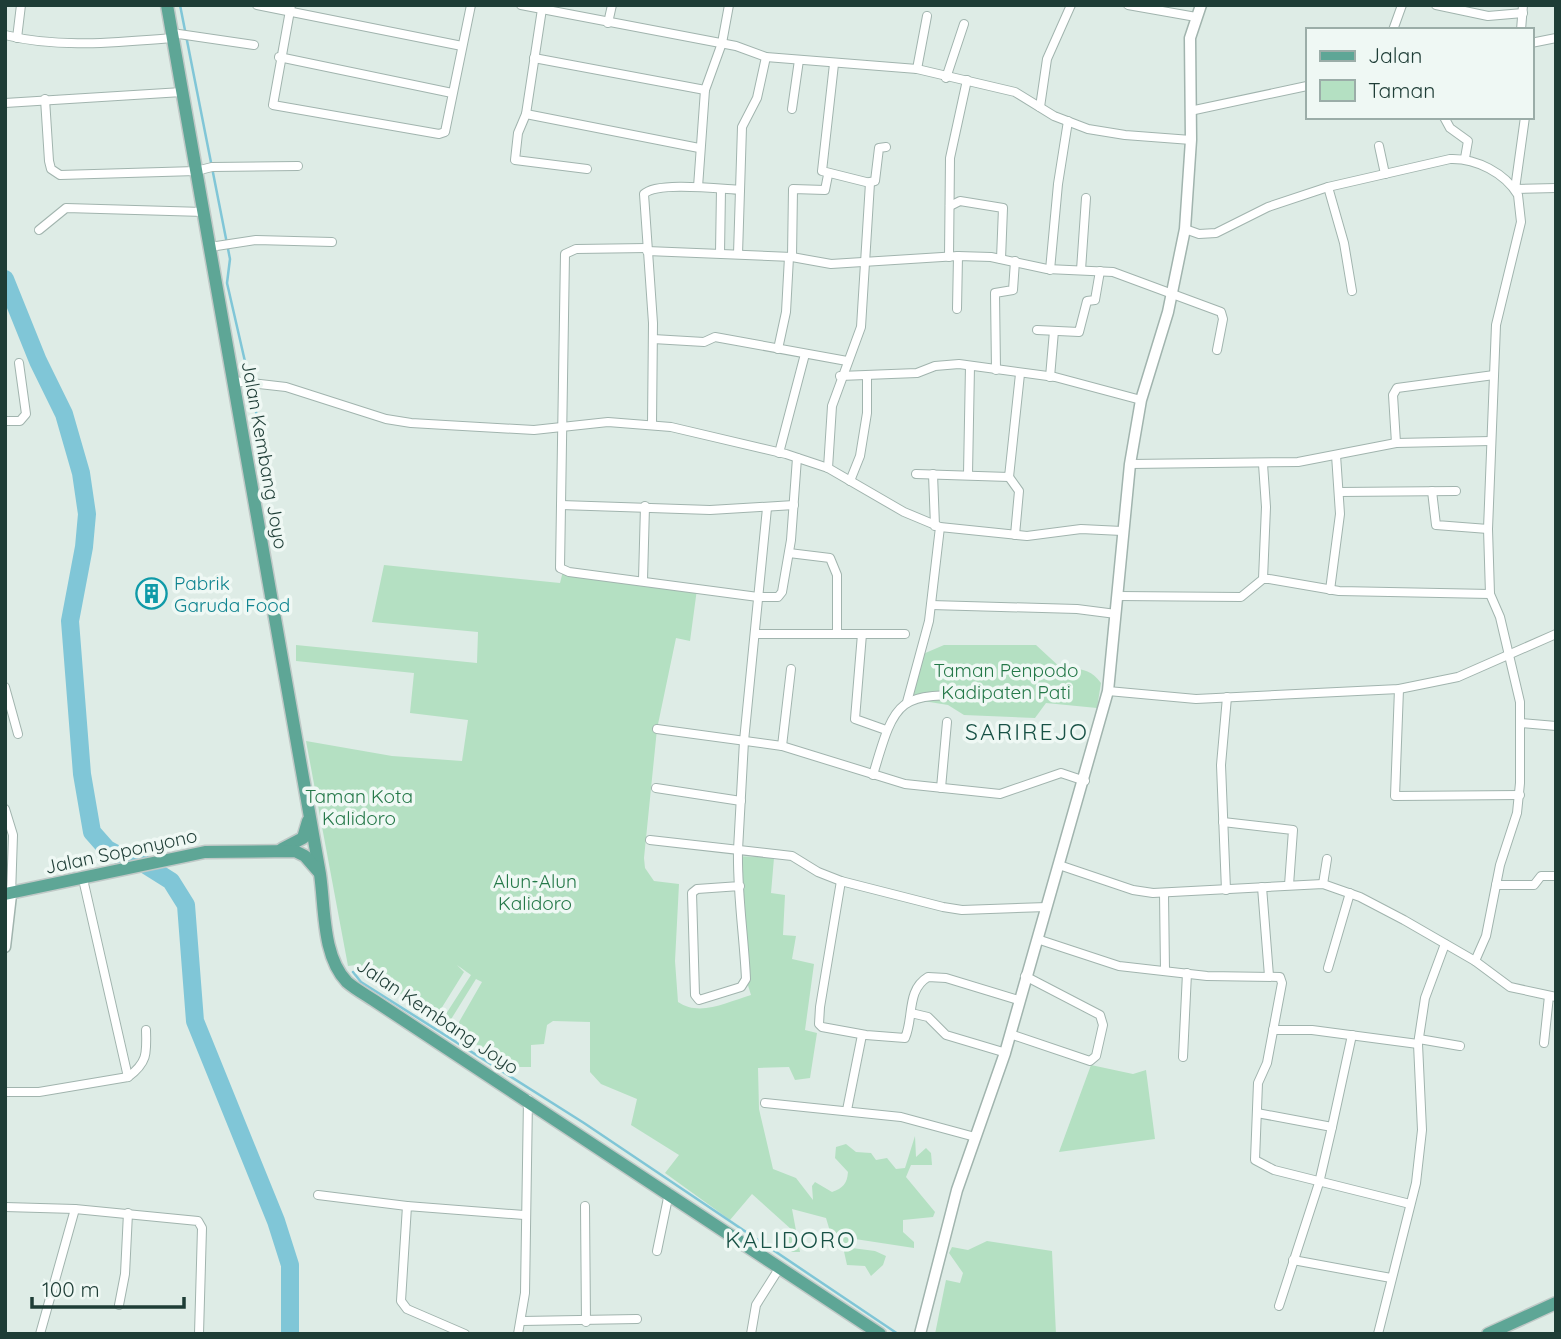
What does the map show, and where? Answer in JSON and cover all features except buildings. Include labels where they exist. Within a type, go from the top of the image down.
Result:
[{"type":"main road","name":"Jalan Kembang Joyo","points":[[167,5],[333,959],[348,983],[528,1099],[880,1334]]},
{"type":"main road","points":[[282,849],[303,838],[309,813]]},
{"type":"main road","points":[[282,849],[305,856],[320,874]]},
{"type":"main road","name":"Jalan Soponyono","points":[[8,895],[175,857],[205,852],[282,849]]},
{"type":"main road","points":[[1488,1334],[1556,1303]]},
{"type":"street","points":[[17,38],[21,5]]},
{"type":"street","points":[[257,5],[290,8],[462,46]]},
{"type":"street","points":[[290,8],[279,57],[273,105],[439,134],[445,132],[471,5]]},
{"type":"street","points":[[521,5],[723,43],[766,57],[834,64],[881,64],[917,69],[946,78],[967,80],[1015,92],[1068,121],[1105,132],[1191,140]]},
{"type":"street","points":[[608,23],[612,5]]},
{"type":"street","points":[[698,187],[705,90],[723,43],[729,5]]},
{"type":"street","points":[[1040,107],[1047,58],[1071,5]]},
{"type":"street","points":[[1130,5],[1196,17]]},
{"type":"street","points":[[920,1334],[957,1190],[1010,1034],[1085,781],[1108,691],[1130,464],[1141,400],[1172,296],[1185,229],[1191,140],[1189,46],[1201,5]]},
{"type":"street","points":[[1393,28],[1402,5]]},
{"type":"street","points":[[1436,5],[1488,16],[1523,9],[1521,28]]},
{"type":"street","points":[[542,9],[526,114],[518,133],[515,160],[587,169]]},
{"type":"street","points":[[917,69],[927,16]]},
{"type":"street","points":[[946,78],[964,24]]},
{"type":"street","points":[[5,34],[74,45],[172,36],[254,45]]},
{"type":"street","points":[[1533,43],[1556,38]]},
{"type":"street","points":[[279,57],[452,93]]},
{"type":"street","points":[[738,254],[742,127],[757,98],[766,57]]},
{"type":"street","points":[[534,58],[705,90]]},
{"type":"street","points":[[792,109],[799,60]]},
{"type":"street","points":[[834,64],[822,171],[828,175],[875,181],[879,148],[886,146]]},
{"type":"street","points":[[957,309],[950,206],[950,159],[967,80]]},
{"type":"street","points":[[1190,111],[1306,86]]},
{"type":"street","points":[[5,103],[182,92]]},
{"type":"street","points":[[45,99],[49,161],[54,173],[195,172],[212,167],[298,166]]},
{"type":"street","points":[[526,114],[699,148]]},
{"type":"street","points":[[1445,119],[1450,128],[1468,141],[1465,159]]},
{"type":"street","points":[[1475,961],[1486,936],[1496,885],[1520,795],[1521,723],[1511,656],[1490,594],[1488,529],[1497,315],[1521,222],[1520,202],[1515,189],[1525,119]]},
{"type":"street","points":[[1050,270],[1058,184],[1068,121]]},
{"type":"street","points":[[1379,146],[1385,174]]},
{"type":"street","points":[[1185,229],[1199,233],[1216,233],[1268,207],[1328,187],[1465,159],[1482,164],[1515,189],[1556,188]]},
{"type":"street","points":[[778,349],[786,312],[793,189],[825,190],[828,175]]},
{"type":"street","points":[[828,468],[832,406],[840,376],[861,327],[870,181]]},
{"type":"street","points":[[652,424],[653,339],[643,197],[646,191],[698,187],[740,190]]},
{"type":"street","points":[[1328,187],[1344,243],[1352,291]]},
{"type":"street","points":[[720,253],[721,189]]},
{"type":"street","points":[[1081,270],[1086,198]]},
{"type":"street","points":[[950,206],[960,201],[1003,208],[1001,259]]},
{"type":"street","points":[[38,230],[66,208],[204,212]]},
{"type":"street","points":[[211,247],[256,240],[332,242]]},
{"type":"street","points":[[797,458],[789,553],[782,592],[778,597],[758,597],[569,572],[560,568],[566,251],[647,249],[790,257],[831,264],[954,256],[1015,261],[1050,270],[1121,274],[1223,314],[1217,350]]},
{"type":"street","points":[[996,370],[995,293],[1013,290],[1015,261]]},
{"type":"street","points":[[1037,330],[1079,332],[1087,301],[1095,300],[1100,271]]},
{"type":"street","points":[[1050,377],[1054,331]]},
{"type":"street","points":[[653,339],[704,342],[715,338],[847,361]]},
{"type":"street","points":[[779,453],[805,354]]},
{"type":"street","points":[[5,421],[20,421],[26,414],[19,363]]},
{"type":"street","points":[[840,376],[917,373],[946,364],[1050,377],[1141,400]]},
{"type":"street","points":[[968,474],[970,366]]},
{"type":"street","points":[[1015,535],[1019,491],[1009,477],[1020,374]]},
{"type":"street","points":[[1396,443],[1394,395],[1398,388],[1494,375]]},
{"type":"street","points":[[850,481],[860,456],[864,432],[867,376]]},
{"type":"street","points":[[233,381],[286,387],[386,419],[411,423],[534,430],[608,422],[652,424],[779,453],[828,468],[904,512],[937,526],[1035,536],[1100,528],[1122,531]]},
{"type":"street","points":[[1130,464],[1263,464],[1336,456],[1396,443],[1491,441]]},
{"type":"street","points":[[1330,590],[1339,523],[1336,456]]},
{"type":"street","points":[[1118,596],[1241,597],[1263,579],[1266,507],[1263,464]]},
{"type":"street","points":[[916,474],[1009,477]]},
{"type":"street","points":[[907,702],[931,605],[937,526],[933,474]]},
{"type":"street","points":[[1432,491],[1436,525],[1488,529]]},
{"type":"street","points":[[1339,492],[1456,491]]},
{"type":"street","points":[[561,505],[710,510],[794,505]]},
{"type":"street","points":[[643,580],[645,506]]},
{"type":"street","points":[[740,886],[696,889],[692,893],[695,995],[699,1000],[741,987],[746,982],[738,849],[744,741],[757,634],[767,508]]},
{"type":"street","points":[[789,553],[831,558],[837,575],[837,634]]},
{"type":"street","points":[[1263,579],[1330,590],[1490,594]]},
{"type":"street","points":[[931,605],[1077,609],[1116,614]]},
{"type":"street","points":[[757,634],[905,634]]},
{"type":"street","points":[[862,634],[855,719],[886,730]]},
{"type":"street","points":[[1108,691],[1196,699],[1399,689],[1450,680],[1511,656],[1556,634]]},
{"type":"street","points":[[782,746],[792,669]]},
{"type":"street","points":[[5,687],[9,721],[18,734]]},
{"type":"street","points":[[1399,689],[1395,796],[1520,795]]},
{"type":"street","points":[[873,775],[892,715],[907,702],[922,696],[982,696]]},
{"type":"street","points":[[1226,890],[1221,765],[1227,697]]},
{"type":"street","points":[[941,788],[947,722]]},
{"type":"street","points":[[1521,723],[1556,726]]},
{"type":"street","points":[[657,729],[782,746],[905,784],[1000,794],[1061,773],[1085,781]]},
{"type":"street","points":[[656,788],[741,801]]},
{"type":"street","points":[[5,809],[13,835],[5,947]]},
{"type":"street","points":[[1223,822],[1293,830],[1289,885]]},
{"type":"street","points":[[650,840],[792,856],[818,872],[841,881],[962,910],[1047,907]]},
{"type":"street","points":[[1324,884],[1326,859]]},
{"type":"street","points":[[1059,866],[1133,890],[1164,893],[1324,884],[1350,893],[1475,961],[1510,987],[1553,996],[1544,1043]]},
{"type":"street","points":[[1496,885],[1534,884],[1541,876],[1556,876]]},
{"type":"street","points":[[83,879],[128,1077]]},
{"type":"street","points":[[841,881],[819,1024],[822,1027],[862,1035],[905,1038],[917,986],[932,976],[963,982],[1018,1000]]},
{"type":"street","points":[[1262,887],[1269,976]]},
{"type":"street","points":[[1164,893],[1165,971]]},
{"type":"street","points":[[1328,968],[1350,893]]},
{"type":"street","points":[[1037,939],[1057,943],[1104,963],[1186,973],[1280,977],[1282,983],[1268,1063],[1258,1083],[1253,1156],[1257,1163],[1320,1183],[1410,1204]]},
{"type":"street","points":[[1378,1334],[1421,1152],[1419,1042],[1425,998],[1445,944]]},
{"type":"street","points":[[1183,1057],[1186,973]]},
{"type":"street","points":[[1010,1034],[1090,1060],[1096,1056],[1103,1025],[1100,1015],[1026,975]]},
{"type":"street","points":[[911,1013],[928,1017],[946,1035],[1003,1052]]},
{"type":"street","points":[[1273,1030],[1289,1032],[1304,1029],[1460,1046]]},
{"type":"street","points":[[5,1092],[39,1093],[128,1077],[143,1065],[148,1056],[146,1030]]},
{"type":"street","points":[[847,1110],[862,1035]]},
{"type":"street","points":[[1279,1306],[1320,1183],[1352,1035]]},
{"type":"street","points":[[518,1334],[522,1321],[527,1239],[524,1215],[528,1099]]},
{"type":"street","points":[[765,1103],[901,1117],[975,1137]]},
{"type":"street","points":[[1257,1113],[1332,1127]]},
{"type":"street","points":[[657,1251],[669,1194]]},
{"type":"street","points":[[318,1195],[407,1206],[524,1215]]},
{"type":"street","points":[[407,1206],[401,1301],[407,1309],[465,1334]]},
{"type":"street","points":[[584,1206],[590,1334]]},
{"type":"street","points":[[5,1207],[75,1209],[194,1220],[200,1224],[199,1334]]},
{"type":"street","points":[[40,1334],[75,1209]]},
{"type":"street","points":[[119,1305],[125,1274],[128,1213]]},
{"type":"street","points":[[1293,1260],[1391,1278]]},
{"type":"street","points":[[751,1334],[756,1305],[779,1267]]},
{"type":"street","points":[[522,1321],[589,1322],[637,1319]]},
{"type":"green space","points":[[384,565],[560,583],[563,571],[697,589],[690,641],[676,638],[657,729],[644,858],[645,868],[654,881],[679,884],[675,961],[678,1002],[704,1008],[751,995],[746,979],[738,856],[774,858],[771,893],[785,895],[783,935],[796,936],[792,959],[814,964],[805,1030],[817,1033],[810,1078],[795,1080],[789,1067],[758,1068],[759,1109],[773,1169],[796,1178],[813,1200],[812,1186],[815,1182],[832,1192],[845,1183],[848,1172],[835,1158],[836,1147],[846,1144],[856,1152],[871,1153],[876,1160],[887,1158],[896,1169],[905,1168],[915,1136],[916,1157],[926,1148],[931,1153],[932,1165],[911,1165],[906,1177],[935,1212],[933,1217],[903,1220],[903,1232],[914,1242],[914,1248],[855,1239],[852,1248],[875,1251],[886,1256],[883,1265],[871,1276],[865,1266],[847,1265],[841,1238],[832,1238],[826,1218],[792,1209],[800,1252],[792,1252],[783,1243],[792,1230],[752,1194],[730,1220],[665,1173],[679,1155],[631,1125],[637,1099],[601,1084],[590,1072],[590,1022],[553,1021],[547,1025],[544,1044],[531,1045],[531,1067],[508,1067],[455,1029],[482,982],[476,979],[450,1021],[444,1017],[471,975],[457,965],[464,972],[436,1017],[356,965],[348,966],[306,741],[392,756],[462,761],[468,720],[410,713],[414,673],[296,661],[296,645],[477,663],[478,632],[372,622]]},
{"type":"green space","name":"Taman Penpodo Kadipaten Pati","points":[[944,645],[1036,645],[1062,669],[1084,670],[1097,678],[1101,683],[1097,708],[1046,703],[1035,718],[964,715],[948,705],[911,699],[923,654]]},
{"type":"green space","points":[[1091,1065],[1133,1074],[1146,1070],[1155,1139],[1059,1152]]},
{"type":"green space","points":[[987,1241],[1052,1251],[1056,1334],[935,1334],[946,1280],[960,1283],[963,1273],[949,1253],[952,1247],[968,1250]]},
{"type":"waterway","points":[[180,5],[230,259],[227,283],[249,379]]},
{"type":"waterway","points":[[5,279],[38,361],[64,414],[81,473],[87,514],[84,547],[70,621],[82,774],[92,832],[107,849],[120,856],[136,859],[171,881],[186,905],[195,1021],[276,1221],[290,1265],[290,1334]]},
{"type":"waterway","points":[[251,385],[265,460]]},
{"type":"waterway","points":[[353,972],[361,982],[584,1123],[898,1334]]},
{"type":"place","name":"Pabrik Garuda Food","points":[[151,594]]},
{"type":"district","name":"SARIREJO","points":[[1027,731]]},
{"type":"district","name":"KALIDORO","points":[[791,1239]]},
{"type":"park label","name":"Taman Kota Kalidoro","points":[[359,807]]},
{"type":"park label","name":"Alun-Alun Kalidoro","points":[[535,892]]}]
